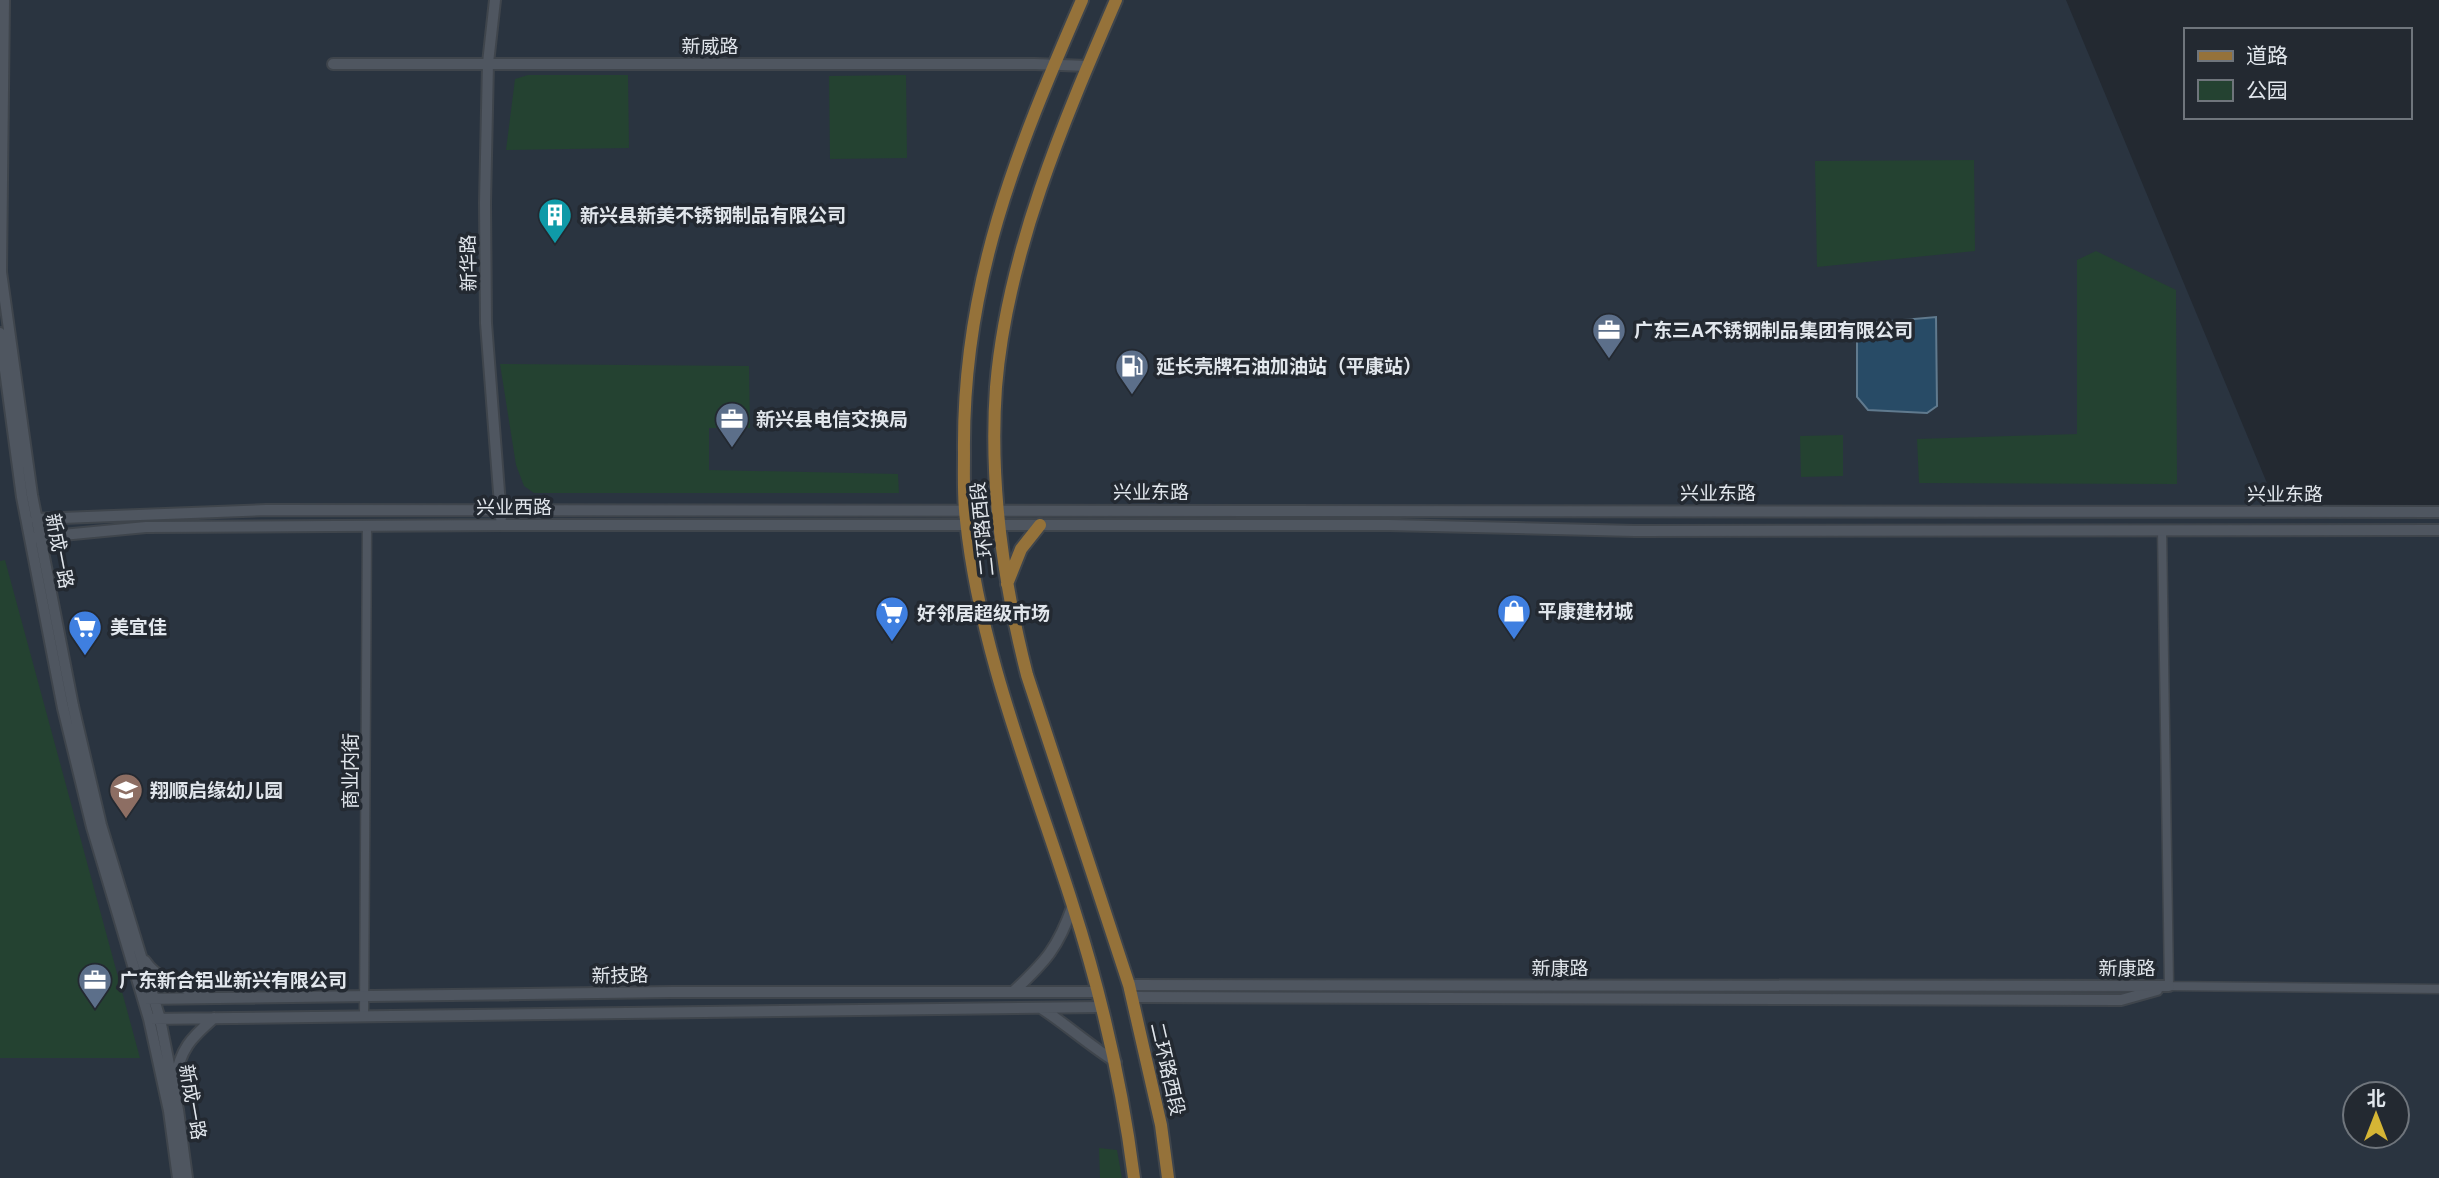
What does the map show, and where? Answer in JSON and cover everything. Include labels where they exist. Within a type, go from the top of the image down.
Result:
[{"type":"main road","name":"二环路西段","points":[[1082,0],[1053,64],[1013,167],[989,242],[968,351],[964,421],[965,510],[986,631],[1006,706],[1073,905],[1116,1062],[1134,1178]]},
{"type":"main road","name":"二环路西段","points":[[1116,0],[1058,141],[1017,270],[996,386],[997,510],[1007,584],[1027,675],[1131,991],[1161,1125],[1168,1178]]},
{"type":"main road","points":[[1007,584],[1021,549],[1040,525]]},
{"type":"street","name":"新成一路","points":[[5,0],[1,272],[36,519],[35,538],[63,708],[89,814],[174,1087],[187,1178]]},
{"type":"street","name":"新华路","points":[[495,0],[488,64],[486,323],[501,525]]},
{"type":"street","name":"新威路","points":[[333,64],[1087,66]]},
{"type":"street","name":"新成一路","points":[[0,333],[22,497],[35,538],[101,825],[139,953],[148,999]]},
{"type":"street","name":"兴业西路","points":[[36,519],[266,510],[997,510]]},
{"type":"street","name":"兴业东路","points":[[997,510],[2439,512]]},
{"type":"street","name":"兴业西路","points":[[35,538],[146,527],[998,525]]},
{"type":"street","name":"兴业东路","points":[[998,525],[1389,525],[1635,531],[2439,530]]},
{"type":"street","name":"商业内街","points":[[363,1016],[367,526]]},
{"type":"street","points":[[2162,530],[2169,986],[2439,989]]},
{"type":"street","points":[[1013,992],[1045,962],[1063,932],[1073,905]]},
{"type":"street","points":[[139,953],[149,967],[174,984],[211,998]]},
{"type":"street","name":"新康路","points":[[1131,991],[2121,1000],[2169,986]]},
{"type":"street","name":"新技路","points":[[148,999],[671,992],[1097,992]]},
{"type":"street","name":"新技路","points":[[154,1019],[1101,1007]]},
{"type":"street","points":[[1041,1008],[1064,1023],[1094,1049],[1116,1062]]},
{"type":"street","points":[[174,1087],[178,1062],[189,1040],[214,1018]]},
{"type":"street","name":"新成一路","points":[[154,1019],[178,1178]]},
{"type":"shaded area","points":[[0,0],[2066,0],[2279,512],[2439,512],[2439,1178],[0,1178]]},
{"type":"green space","points":[[528,75],[628,75],[629,148],[506,150],[515,79]]},
{"type":"green space","points":[[906,75],[907,158],[830,159],[829,76]]},
{"type":"green space","points":[[1974,160],[1975,251],[1817,267],[1815,161]]},
{"type":"green space","points":[[2096,251],[2176,290],[2177,484],[1919,483],[1917,439],[2077,434],[2077,260]]},
{"type":"green space","points":[[500,364],[749,366],[750,428],[709,428],[709,470],[898,474],[899,493],[534,493],[524,486],[516,465]]},
{"type":"green space","points":[[1843,435],[1843,476],[1801,477],[1800,436]]},
{"type":"green space","points":[[5,560],[140,1058],[0,1058],[0,561]]},
{"type":"green space","points":[[1099,1148],[1117,1150],[1122,1178],[1100,1178]]},
{"type":"water","points":[[1936,317],[1937,406],[1927,413],[1868,410],[1857,397],[1857,324]]},
{"type":"place","name":"新兴县新美不锈钢制品有限公司","points":[[555,245]]},
{"type":"place","name":"广东三A不锈钢制品集团有限公司","points":[[1609,360]]},
{"type":"place","name":"延长壳牌石油加油站（平康站）","points":[[1132,396]]},
{"type":"place","name":"新兴县电信交换局","points":[[732,449]]},
{"type":"place","name":"平康建材城","points":[[1514,641]]},
{"type":"place","name":"好邻居超级市场","points":[[892,643]]},
{"type":"place","name":"美宜佳","points":[[85,657]]},
{"type":"place","name":"翔顺启缘幼儿园","points":[[126,820]]},
{"type":"place","name":"广东新合铝业新兴有限公司","points":[[95,1010]]}]
